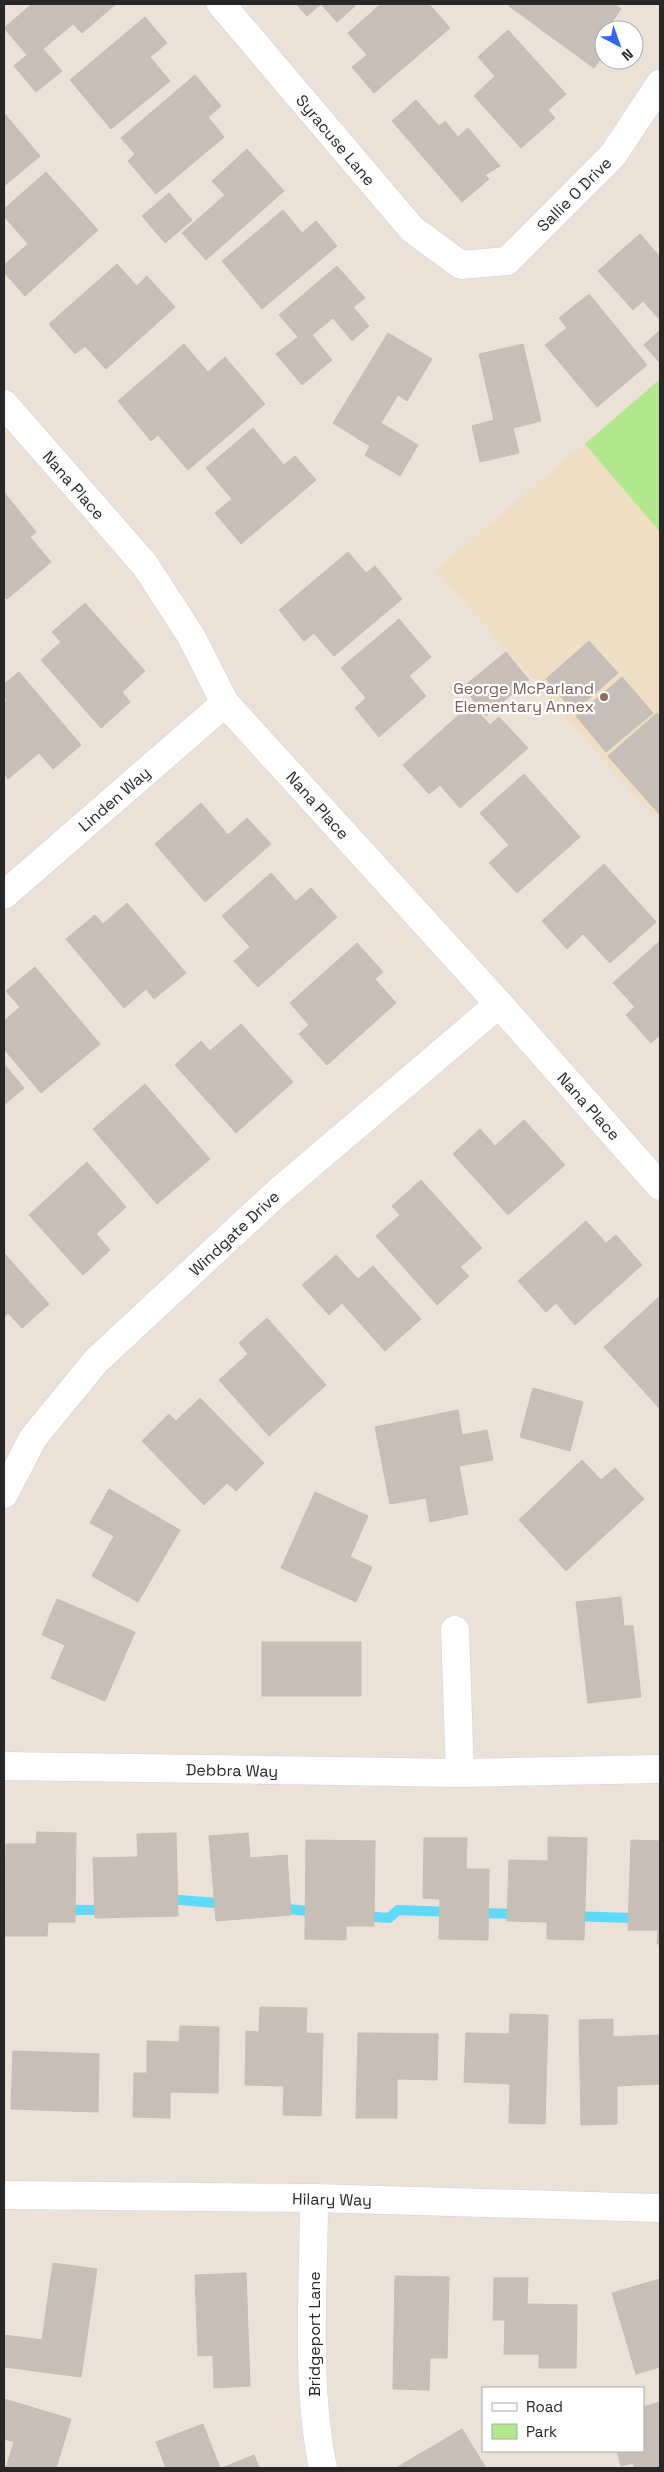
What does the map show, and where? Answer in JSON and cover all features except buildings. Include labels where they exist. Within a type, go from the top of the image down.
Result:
[{"type":"street","name":"Syracuse Lane","points":[[221,4],[412,229],[461,266]]},
{"type":"street","name":"Sallie O Drive","points":[[461,266],[507,261],[613,155],[660,84]]},
{"type":"street","name":"Nana Place","points":[[4,404],[145,565],[191,636],[225,703],[499,1004],[660,1186]]},
{"type":"street","name":"Linden Way","points":[[4,895],[225,703]]},
{"type":"street","name":"Windgate Drive","points":[[4,1494],[33,1438],[96,1360],[278,1192],[499,1004]]},
{"type":"street","points":[[455,1630],[460,1773]]},
{"type":"street","name":"Debbra Way","points":[[4,1766],[460,1773],[660,1769]]},
{"type":"street","name":"Hilary Way","points":[[4,2195],[314,2198],[660,2208]]},
{"type":"street","name":"Bridgeport Lane","points":[[314,2198],[313,2386],[318,2444],[323,2468]]},
{"type":"shaded area","name":"George McParland Elementary Annex","points":[[660,379],[660,824],[436,570]]},
{"type":"green space","points":[[660,379],[660,532],[585,444]]},
{"type":"waterway","points":[[166,1901],[168,1899],[228,1904]]},
{"type":"waterway","points":[[277,1908],[317,1912]]},
{"type":"waterway","points":[[62,1910],[108,1910]]},
{"type":"waterway","points":[[362,1916],[389,1918],[398,1910],[452,1912]]},
{"type":"waterway","points":[[476,1913],[519,1914]]},
{"type":"waterway","points":[[571,1916],[660,1919]]},
{"type":"place","name":"George McParland Elementary Annex","points":[[604,697]]}]
